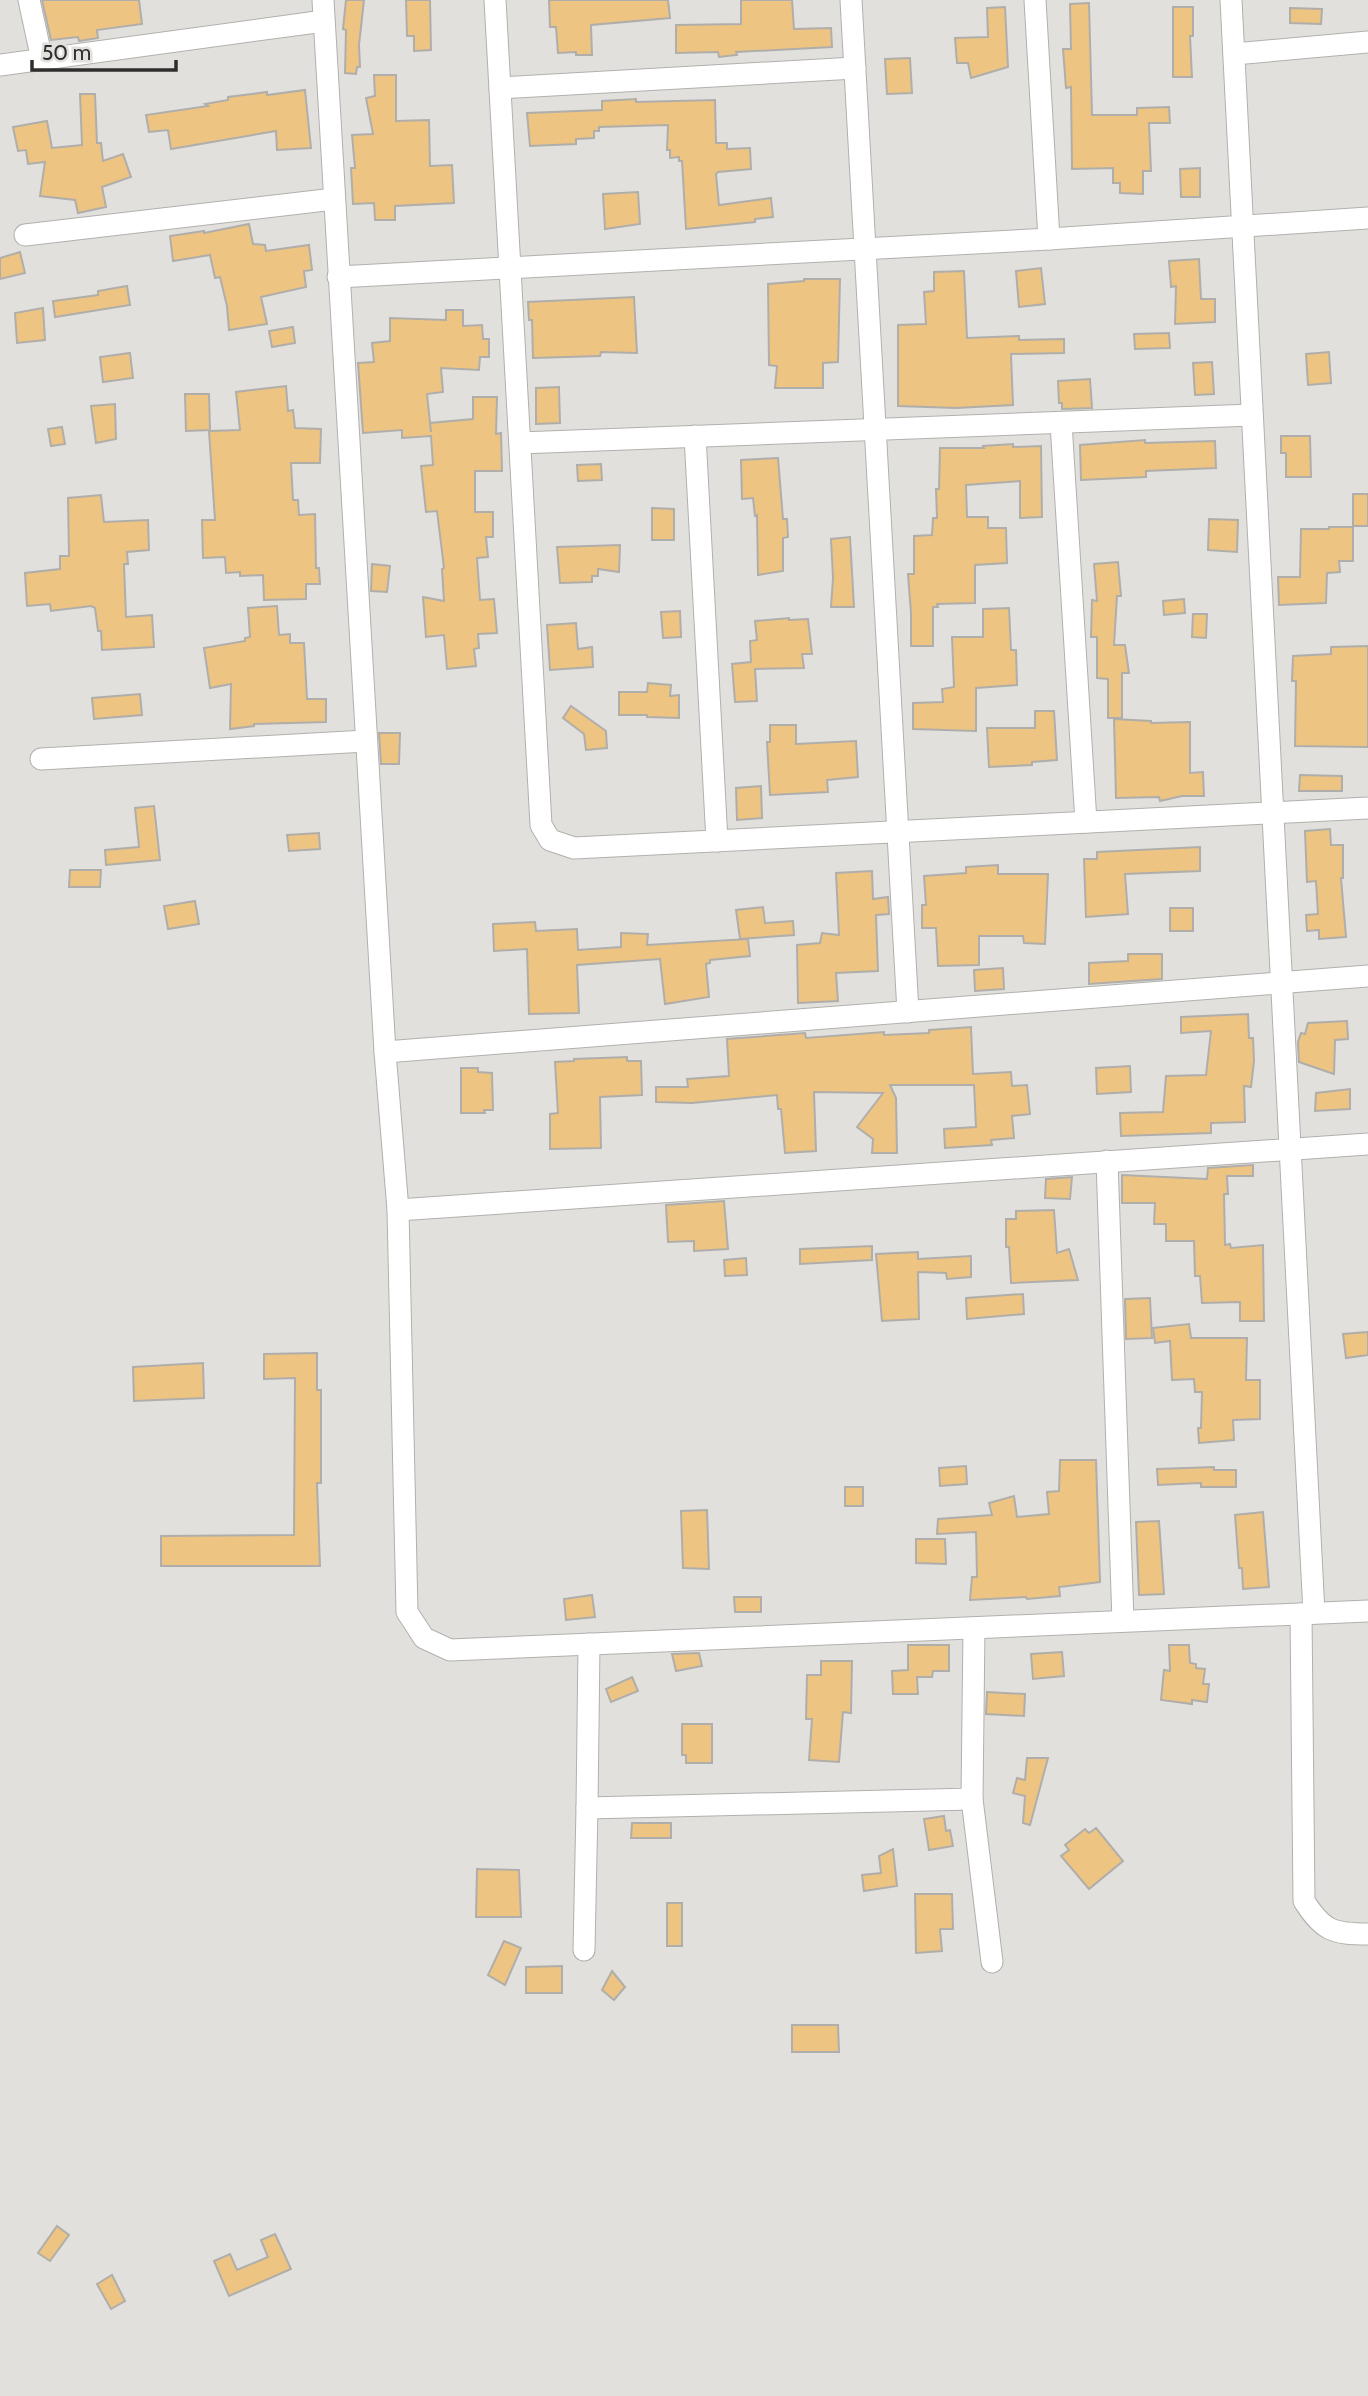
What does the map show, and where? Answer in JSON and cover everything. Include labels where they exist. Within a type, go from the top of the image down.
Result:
[{"type":"street","points":[[29,0],[42,60]]},
{"type":"street","points":[[323,0],[385,1052],[398,1210],[407,1612],[424,1638],[450,1650],[1368,1611]]},
{"type":"street","points":[[495,0],[541,825],[550,839],[574,848],[1368,808]]},
{"type":"street","points":[[851,0],[908,1012]]},
{"type":"street","points":[[1035,0],[1049,239]]},
{"type":"street","points":[[1231,0],[1290,1148],[1308,1614],[1304,1901],[1316,1921],[1340,1934],[1368,1934]]},
{"type":"street","points":[[0,65],[324,22]]},
{"type":"street","points":[[1234,54],[1368,42]]},
{"type":"street","points":[[500,89],[855,68]]},
{"type":"street","points":[[25,235],[334,198]]},
{"type":"street","points":[[338,277],[1049,239],[1368,218]]},
{"type":"street","points":[[520,443],[1252,415]]},
{"type":"street","points":[[1061,422],[1086,822]]},
{"type":"street","points":[[695,436],[717,841]]},
{"type":"street","points":[[41,759],[366,741]]},
{"type":"street","points":[[385,1052],[1368,976]]},
{"type":"street","points":[[398,1210],[1368,1144]]},
{"type":"street","points":[[1107,1161],[1123,1621]]},
{"type":"street","points":[[974,1628],[972,1799],[992,1962]]},
{"type":"street","points":[[584,1950],[589,1644]]},
{"type":"street","points":[[587,1808],[972,1799]]},
{"type":"building","points":[[42,0],[139,0],[142,24],[97,30],[98,38],[79,41],[78,37],[51,40]]},
{"type":"building","points":[[346,0],[364,0],[359,45],[360,67],[357,67],[356,74],[345,73],[346,30],[343,29]]},
{"type":"building","points":[[406,0],[430,0],[431,50],[414,51],[414,36],[407,36]]},
{"type":"building","points":[[549,0],[668,0],[670,18],[591,25],[592,55],[558,53],[556,27],[550,27]]},
{"type":"building","points":[[741,0],[792,0],[794,29],[831,28],[832,47],[736,52],[737,55],[719,57],[718,52],[676,53],[676,25],[741,24]]},
{"type":"building","points":[[1089,3],[1092,115],[1137,115],[1137,108],[1169,107],[1170,123],[1149,123],[1151,171],[1143,171],[1143,194],[1120,193],[1120,183],[1113,183],[1113,168],[1072,169],[1071,87],[1066,88],[1063,49],[1071,49],[1070,4]]},
{"type":"building","points":[[1005,7],[1008,67],[971,78],[968,63],[957,63],[955,38],[988,37],[987,8]]},
{"type":"building","points":[[1173,7],[1193,7],[1193,36],[1190,36],[1192,77],[1173,77]]},
{"type":"building","points":[[1290,8],[1322,9],[1321,24],[1290,23]]},
{"type":"building","points":[[910,58],[912,93],[887,94],[885,59]]},
{"type":"building","points":[[374,75],[396,75],[396,121],[429,120],[430,166],[452,165],[454,203],[395,206],[395,220],[375,220],[374,203],[353,204],[351,168],[355,168],[352,135],[373,134],[366,98],[375,96]]},
{"type":"building","points":[[305,90],[311,148],[277,150],[276,131],[171,149],[168,130],[149,132],[146,115],[208,106],[205,104],[228,100],[228,97]]},
{"type":"building","points":[[80,94],[95,94],[97,143],[101,143],[103,161],[123,154],[131,177],[102,187],[106,207],[78,213],[75,200],[40,196],[45,162],[28,164],[26,150],[18,151],[13,127],[47,121],[52,148],[82,145]]},
{"type":"building","points":[[636,99],[636,102],[715,100],[716,143],[727,143],[727,149],[750,148],[751,169],[716,174],[719,205],[771,198],[773,217],[755,219],[755,222],[686,229],[682,161],[679,161],[679,157],[670,158],[670,150],[667,150],[668,125],[599,127],[599,131],[594,131],[594,138],[576,139],[576,144],[530,146],[527,113],[602,110],[602,101]]},
{"type":"building","points":[[1200,168],[1200,197],[1181,197],[1180,169]]},
{"type":"building","points":[[638,192],[640,224],[605,229],[603,194]]},
{"type":"building","points":[[249,224],[253,244],[265,245],[266,251],[309,245],[312,270],[304,271],[306,287],[261,297],[267,324],[229,330],[220,277],[215,278],[210,255],[173,261],[170,236],[204,233]]},
{"type":"building","points":[[20,252],[25,273],[0,279],[0,258]]},
{"type":"building","points":[[1199,259],[1201,299],[1215,299],[1215,322],[1175,324],[1176,286],[1171,287],[1169,261]]},
{"type":"building","points":[[1041,268],[1045,304],[1019,307],[1016,271]]},
{"type":"building","points":[[964,271],[967,338],[1019,336],[1019,340],[1064,339],[1064,353],[1011,354],[1013,405],[956,408],[898,406],[898,325],[926,324],[924,292],[934,291],[934,272]]},
{"type":"building","points":[[804,279],[840,279],[838,362],[823,363],[823,388],[775,388],[777,366],[769,365],[768,284]]},
{"type":"building","points":[[127,286],[130,305],[55,317],[53,301],[98,295],[98,291]]},
{"type":"building","points":[[634,297],[637,353],[601,352],[600,356],[533,358],[532,320],[529,320],[528,302]]},
{"type":"building","points":[[43,308],[45,340],[17,343],[15,313]]},
{"type":"building","points":[[446,310],[463,310],[463,326],[482,325],[483,339],[489,339],[489,357],[480,357],[479,370],[441,368],[443,392],[427,394],[430,423],[473,419],[473,397],[497,397],[496,434],[501,433],[502,471],[475,471],[475,512],[493,512],[493,537],[486,537],[488,557],[477,558],[480,600],[494,599],[497,633],[478,634],[479,648],[474,649],[476,666],[447,669],[444,635],[426,637],[423,597],[444,601],[444,568],[437,511],[426,512],[421,466],[433,465],[431,436],[402,438],[402,430],[363,433],[358,363],[374,362],[372,343],[390,341],[390,318],[446,320]]},
{"type":"building","points":[[293,327],[295,343],[272,347],[269,331]]},
{"type":"building","points":[[1169,333],[1170,348],[1135,349],[1134,334]]},
{"type":"building","points":[[1329,352],[1331,383],[1308,385],[1306,354]]},
{"type":"building","points":[[130,353],[133,378],[103,382],[100,357]]},
{"type":"building","points":[[1212,362],[1214,394],[1195,395],[1193,363]]},
{"type":"building","points":[[1090,379],[1092,408],[1062,409],[1062,403],[1059,403],[1058,381]]},
{"type":"building","points":[[286,386],[288,411],[293,410],[295,428],[321,429],[320,463],[291,463],[293,500],[298,500],[299,515],[315,514],[316,568],[319,568],[320,584],[306,584],[306,599],[264,600],[263,575],[240,576],[240,572],[226,573],[225,557],[203,558],[202,520],[215,520],[209,431],[240,430],[236,392]]},
{"type":"building","points":[[559,387],[560,423],[536,424],[536,388]]},
{"type":"building","points":[[185,394],[209,394],[210,430],[186,431]]},
{"type":"building","points":[[115,404],[116,439],[96,443],[91,406]]},
{"type":"building","points":[[62,427],[65,444],[51,446],[48,429]]},
{"type":"building","points":[[1281,436],[1310,436],[1311,477],[1286,477],[1286,453],[1281,453]]},
{"type":"building","points":[[1145,440],[1145,443],[1215,441],[1216,468],[1146,471],[1146,477],[1081,480],[1080,445]]},
{"type":"building","points":[[1013,444],[1013,447],[1041,446],[1042,517],[1020,518],[1020,481],[966,485],[967,517],[988,517],[988,528],[1006,528],[1007,563],[975,565],[975,603],[937,604],[938,607],[933,607],[933,646],[911,646],[908,574],[914,574],[914,536],[932,535],[933,518],[937,518],[936,489],[939,489],[940,448],[984,448],[983,446]]},
{"type":"building","points":[[778,458],[783,519],[787,519],[788,537],[783,538],[783,571],[758,575],[757,515],[755,516],[753,498],[742,499],[741,460]]},
{"type":"building","points":[[601,464],[602,480],[578,481],[577,465]]},
{"type":"building","points":[[1353,494],[1368,494],[1368,526],[1353,526]]},
{"type":"building","points":[[101,495],[104,522],[148,520],[149,550],[127,552],[128,564],[124,564],[126,617],[152,615],[154,647],[102,650],[101,631],[98,631],[95,608],[91,606],[51,611],[50,604],[27,606],[25,573],[60,569],[60,556],[69,556],[68,498]]},
{"type":"building","points":[[652,508],[674,509],[674,540],[652,540]]},
{"type":"building","points":[[1209,519],[1238,520],[1237,552],[1208,550]]},
{"type":"building","points":[[1353,527],[1353,561],[1339,561],[1340,572],[1327,573],[1326,603],[1279,605],[1278,577],[1300,577],[1301,529]]},
{"type":"building","points":[[850,537],[854,607],[831,607],[831,539]]},
{"type":"building","points":[[620,545],[619,572],[598,569],[598,576],[592,576],[592,582],[560,583],[557,547]]},
{"type":"building","points":[[1118,562],[1121,596],[1117,596],[1114,645],[1125,645],[1129,673],[1122,673],[1122,718],[1108,718],[1108,679],[1097,678],[1097,637],[1091,637],[1092,600],[1097,601],[1094,564]]},
{"type":"building","points":[[372,564],[390,566],[387,592],[371,591]]},
{"type":"building","points":[[1184,599],[1185,613],[1164,615],[1163,601]]},
{"type":"building","points":[[277,606],[279,635],[290,634],[290,643],[304,643],[307,699],[326,699],[326,722],[254,724],[230,729],[231,684],[210,688],[204,648],[245,641],[245,638],[250,637],[248,608]]},
{"type":"building","points":[[1009,608],[1011,650],[1016,650],[1017,685],[976,688],[976,731],[913,729],[913,703],[943,702],[942,689],[954,687],[952,637],[983,637],[983,609]]},
{"type":"building","points":[[680,611],[681,637],[663,638],[661,612]]},
{"type":"building","points":[[1193,614],[1207,614],[1206,638],[1192,637]]},
{"type":"building","points":[[808,619],[812,654],[802,654],[804,668],[755,669],[757,701],[735,702],[732,664],[751,662],[750,641],[757,640],[755,621]]},
{"type":"building","points":[[576,623],[578,649],[592,647],[593,667],[550,670],[547,625]]},
{"type":"building","points":[[1368,646],[1368,747],[1295,746],[1296,681],[1292,681],[1293,656],[1331,654],[1331,647]]},
{"type":"building","points":[[648,683],[671,685],[670,696],[679,695],[679,718],[619,715],[619,692],[647,692]]},
{"type":"building","points":[[140,694],[142,715],[94,719],[92,698]]},
{"type":"building","points":[[571,706],[606,731],[607,748],[586,750],[584,734],[563,718]]},
{"type":"building","points":[[1035,711],[1054,711],[1057,760],[1032,762],[1032,765],[989,767],[987,728],[1035,728]]},
{"type":"building","points":[[1114,719],[1151,723],[1190,722],[1190,773],[1203,772],[1204,796],[1182,796],[1160,801],[1159,797],[1116,798]]},
{"type":"building","points":[[770,725],[796,725],[796,744],[856,741],[858,777],[827,780],[828,792],[770,795],[767,742],[770,742]]},
{"type":"building","points":[[379,733],[400,733],[399,764],[381,764]]},
{"type":"building","points":[[1300,775],[1342,776],[1342,791],[1299,791]]},
{"type":"building","points":[[761,786],[762,818],[737,820],[736,788]]},
{"type":"building","points":[[154,806],[160,860],[106,865],[105,850],[139,847],[135,808]]},
{"type":"building","points":[[1330,829],[1331,845],[1343,845],[1341,878],[1346,937],[1319,939],[1319,930],[1307,931],[1306,915],[1318,914],[1316,881],[1307,882],[1305,831]]},
{"type":"building","points":[[319,833],[320,849],[289,851],[287,835]]},
{"type":"building","points":[[1200,847],[1200,871],[1125,874],[1128,914],[1086,917],[1084,859],[1097,859],[1097,852]]},
{"type":"building","points":[[998,865],[998,874],[1048,874],[1045,944],[1024,943],[1023,936],[979,936],[979,965],[938,966],[936,928],[922,928],[922,905],[926,905],[924,876],[966,873],[966,867]]},
{"type":"building","points":[[70,870],[101,870],[100,887],[69,887]]},
{"type":"building","points":[[872,871],[873,899],[888,897],[889,914],[876,915],[878,971],[836,973],[838,1001],[798,1003],[797,945],[820,943],[822,933],[839,935],[836,873]]},
{"type":"building","points":[[195,901],[199,924],[168,929],[164,906]]},
{"type":"building","points":[[763,907],[765,923],[793,921],[794,935],[740,939],[736,910]]},
{"type":"building","points":[[1170,908],[1193,908],[1193,931],[1170,931]]},
{"type":"building","points":[[535,922],[536,931],[577,929],[578,950],[621,947],[621,933],[648,934],[647,945],[748,939],[750,956],[710,960],[710,963],[706,964],[709,997],[665,1004],[660,959],[577,965],[579,1013],[529,1014],[527,949],[494,951],[493,924]]},
{"type":"building","points":[[1128,954],[1162,954],[1162,979],[1089,984],[1089,963],[1128,961]]},
{"type":"building","points":[[1003,968],[1004,989],[975,991],[974,970]]},
{"type":"building","points":[[1248,1014],[1254,1061],[1251,1087],[1244,1086],[1245,1122],[1211,1123],[1211,1133],[1121,1136],[1120,1113],[1163,1112],[1166,1076],[1206,1075],[1211,1031],[1181,1033],[1181,1017]]},
{"type":"building","points":[[1347,1021],[1348,1039],[1335,1040],[1334,1074],[1299,1062],[1298,1042],[1301,1033],[1305,1034],[1308,1023]]},
{"type":"building","points":[[971,1027],[973,1074],[1011,1072],[1012,1086],[1027,1085],[1030,1114],[1012,1116],[1014,1138],[991,1140],[992,1145],[945,1148],[944,1129],[976,1127],[974,1085],[890,1085],[896,1098],[897,1153],[872,1153],[873,1139],[857,1127],[883,1093],[814,1092],[816,1151],[785,1153],[777,1095],[692,1103],[656,1102],[656,1087],[688,1087],[687,1079],[729,1076],[727,1039],[805,1033],[806,1038],[884,1032],[884,1035],[929,1033],[929,1030]]},
{"type":"building","points":[[627,1057],[627,1061],[641,1061],[642,1095],[600,1097],[601,1148],[550,1149],[550,1114],[558,1113],[555,1062]]},
{"type":"building","points":[[1130,1066],[1131,1092],[1097,1094],[1096,1068]]},
{"type":"building","points":[[461,1068],[478,1068],[478,1072],[492,1073],[493,1110],[484,1110],[485,1113],[461,1113]]},
{"type":"building","points":[[1350,1089],[1350,1109],[1315,1111],[1316,1093]]},
{"type":"building","points":[[1253,1165],[1253,1176],[1227,1176],[1228,1194],[1224,1194],[1225,1245],[1230,1244],[1231,1248],[1263,1245],[1264,1321],[1240,1321],[1240,1302],[1202,1303],[1200,1276],[1195,1276],[1194,1241],[1166,1241],[1166,1224],[1154,1224],[1155,1203],[1122,1203],[1122,1175],[1207,1179],[1208,1168]]},
{"type":"building","points":[[1072,1177],[1070,1199],[1045,1198],[1046,1179]]},
{"type":"building","points":[[724,1201],[728,1249],[694,1251],[694,1241],[668,1242],[666,1205]]},
{"type":"building","points":[[1054,1210],[1057,1253],[1069,1249],[1078,1280],[1011,1283],[1009,1247],[1006,1247],[1006,1219],[1016,1219],[1016,1211]]},
{"type":"building","points":[[872,1246],[872,1260],[800,1264],[800,1249]]},
{"type":"building","points":[[918,1252],[918,1259],[971,1256],[971,1277],[947,1279],[946,1273],[918,1272],[919,1319],[882,1321],[876,1254]]},
{"type":"building","points":[[746,1258],[747,1275],[725,1276],[724,1260]]},
{"type":"building","points":[[1023,1294],[1024,1314],[967,1319],[966,1298]]},
{"type":"building","points":[[1150,1298],[1152,1338],[1126,1339],[1125,1299]]},
{"type":"building","points":[[1189,1324],[1191,1338],[1247,1338],[1246,1380],[1260,1380],[1260,1419],[1233,1420],[1234,1440],[1199,1443],[1202,1392],[1195,1392],[1194,1379],[1172,1380],[1170,1341],[1155,1343],[1153,1328]]},
{"type":"building","points":[[1368,1332],[1368,1355],[1346,1358],[1343,1334]]},
{"type":"building","points":[[317,1353],[317,1390],[321,1390],[321,1483],[317,1483],[320,1566],[161,1566],[161,1536],[294,1535],[295,1378],[264,1379],[264,1354]]},
{"type":"building","points":[[203,1363],[204,1398],[134,1401],[133,1367]]},
{"type":"building","points":[[1060,1460],[1096,1460],[1100,1582],[1059,1587],[1060,1596],[970,1600],[972,1577],[977,1577],[976,1532],[937,1534],[938,1519],[992,1515],[989,1503],[1014,1496],[1017,1517],[1049,1514],[1047,1492],[1059,1491]]},
{"type":"building","points":[[966,1466],[967,1484],[940,1486],[939,1468]]},
{"type":"building","points":[[1214,1467],[1214,1470],[1236,1470],[1236,1487],[1201,1487],[1201,1483],[1158,1485],[1157,1469]]},
{"type":"building","points":[[845,1487],[863,1487],[863,1506],[845,1506]]},
{"type":"building","points":[[707,1510],[709,1569],[683,1568],[681,1511]]},
{"type":"building","points":[[1263,1512],[1269,1587],[1243,1589],[1235,1515]]},
{"type":"building","points":[[1159,1521],[1164,1594],[1139,1595],[1136,1522]]},
{"type":"building","points":[[916,1539],[945,1539],[946,1564],[916,1563]]},
{"type":"building","points":[[592,1595],[595,1617],[566,1620],[564,1599]]},
{"type":"building","points":[[734,1597],[761,1597],[761,1612],[735,1612]]},
{"type":"building","points":[[908,1645],[949,1645],[949,1671],[933,1671],[932,1677],[917,1677],[918,1694],[893,1694],[892,1671],[908,1670]]},
{"type":"building","points":[[1169,1645],[1189,1645],[1190,1663],[1196,1664],[1196,1668],[1205,1669],[1203,1684],[1209,1684],[1207,1702],[1192,1700],[1192,1704],[1161,1700],[1164,1670],[1170,1671]]},
{"type":"building","points":[[1062,1652],[1064,1676],[1033,1679],[1031,1654]]},
{"type":"building","points":[[699,1653],[702,1666],[676,1671],[672,1654]]},
{"type":"building","points":[[821,1661],[852,1661],[851,1713],[843,1712],[839,1762],[809,1760],[812,1719],[806,1719],[807,1675],[821,1675]]},
{"type":"building","points":[[632,1677],[638,1691],[611,1702],[606,1689]]},
{"type":"building","points":[[987,1692],[1025,1694],[1024,1716],[986,1714]]},
{"type":"building","points":[[682,1724],[712,1724],[712,1763],[686,1763],[686,1755],[682,1755]]},
{"type":"building","points":[[1027,1758],[1048,1758],[1030,1825],[1023,1823],[1025,1796],[1013,1793],[1017,1778],[1025,1780]]},
{"type":"building","points":[[944,1816],[946,1831],[950,1830],[953,1846],[929,1850],[924,1819]]},
{"type":"building","points":[[632,1823],[671,1823],[671,1838],[631,1838]]},
{"type":"building","points":[[1096,1828],[1123,1861],[1089,1889],[1061,1856],[1069,1850],[1065,1845],[1085,1829],[1089,1833]]},
{"type":"building","points":[[893,1849],[897,1886],[864,1891],[862,1875],[881,1873],[879,1856]]},
{"type":"building","points":[[477,1869],[519,1870],[521,1917],[476,1917]]},
{"type":"building","points":[[915,1894],[952,1894],[953,1929],[940,1929],[942,1951],[916,1953]]},
{"type":"building","points":[[667,1903],[682,1903],[682,1946],[667,1946]]},
{"type":"building","points":[[504,1941],[521,1948],[505,1985],[488,1975]]},
{"type":"building","points":[[562,1966],[562,1993],[526,1993],[526,1967]]},
{"type":"building","points":[[612,1971],[625,1987],[614,2000],[602,1990]]},
{"type":"building","points":[[792,2025],[838,2025],[839,2052],[792,2052]]},
{"type":"building","points":[[57,2226],[69,2235],[50,2261],[38,2253]]},
{"type":"building","points":[[275,2234],[291,2269],[229,2296],[214,2261],[230,2254],[237,2270],[268,2257],[261,2240]]},
{"type":"building","points":[[112,2275],[125,2301],[111,2309],[97,2284]]}]
